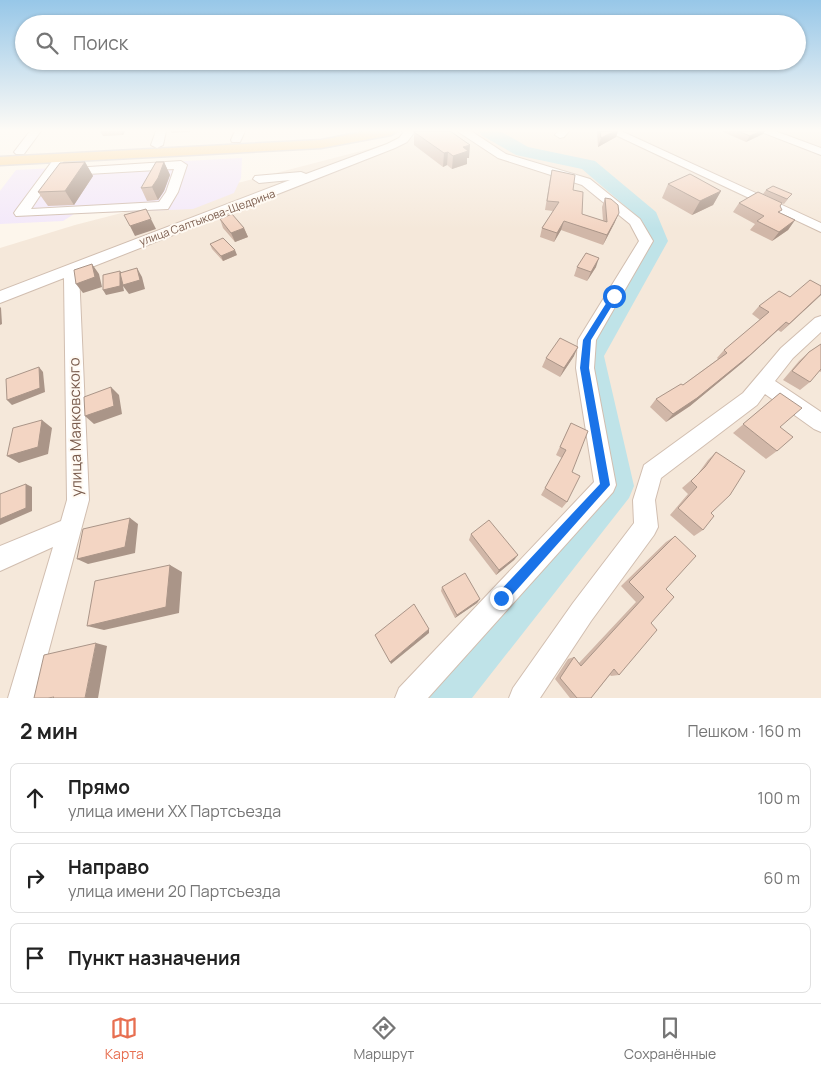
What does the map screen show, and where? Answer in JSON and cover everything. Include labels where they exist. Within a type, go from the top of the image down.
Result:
[{"type":"street","points":[[51,173],[181,165],[172,192],[163,206],[21,213],[57,164]]},
{"type":"street","name":"улица Салтыкова-Щедрина","points":[[0,297],[347,164]]},
{"type":"street","points":[[409,698],[605,485],[585,368],[587,340],[646,241],[635,222],[586,182],[526,164]]},
{"type":"street","points":[[682,164],[821,228]]},
{"type":"street","points":[[259,179],[319,175]]},
{"type":"street","name":"улица Маяковского","points":[[22,698],[78,500],[72,268]]},
{"type":"street","points":[[523,698],[582,612],[646,527],[644,500],[652,472],[750,399],[787,352],[821,322]]},
{"type":"street","points":[[763,383],[821,422]]},
{"type":"street","points":[[0,559],[23,547],[70,529]]},
{"type":"shaded area","points":[[137,164],[242,164],[241,178],[234,193],[193,209],[74,214],[63,221],[0,224],[0,191],[16,170]]},
{"type":"shaded area","points":[[312,164],[821,164],[821,698],[0,698],[0,248],[75,225]]},
{"type":"building","points":[[60,164],[84,164],[65,191],[38,192]]},
{"type":"building","points":[[155,164],[163,164],[152,187],[141,188]]},
{"type":"building","points":[[552,170],[575,175],[573,190],[583,192],[582,214],[607,222],[605,198],[611,199],[618,205],[619,213],[607,235],[564,221],[557,233],[542,228],[559,202],[547,201]]},
{"type":"building","points":[[690,174],[721,191],[700,201],[668,184]]},
{"type":"building","points":[[773,186],[792,194],[787,199],[766,190]]},
{"type":"building","points":[[758,192],[782,203],[780,206],[782,210],[778,212],[795,220],[779,232],[757,221],[764,216],[739,203]]},
{"type":"building","points":[[146,209],[151,219],[130,226],[124,215]]},
{"type":"building","points":[[232,214],[244,228],[231,233],[220,219]]},
{"type":"building","points":[[223,238],[235,250],[221,256],[210,244]]},
{"type":"building","points":[[586,253],[599,258],[591,272],[577,267]]},
{"type":"building","points":[[92,264],[95,277],[76,284],[74,270]]},
{"type":"building","points":[[137,268],[140,280],[123,285],[120,273]]},
{"type":"building","points":[[120,271],[120,286],[103,290],[103,275]]},
{"type":"building","points":[[810,280],[821,286],[821,294],[789,324],[786,322],[750,355],[697,398],[673,414],[656,399],[681,384],[683,385],[727,353],[724,350],[769,312],[759,306],[779,291],[790,297]]},
{"type":"building","points":[[560,338],[578,347],[564,368],[546,358]]},
{"type":"building","points":[[821,344],[821,369],[810,382],[792,371],[809,352]]},
{"type":"building","points":[[39,367],[40,388],[7,400],[6,379]]},
{"type":"building","points":[[111,387],[114,406],[85,416],[84,397]]},
{"type":"building","points":[[780,393],[802,408],[780,427],[793,437],[777,451],[743,424]]},
{"type":"building","points":[[42,420],[38,447],[7,456],[13,428]]},
{"type":"building","points":[[571,423],[588,431],[572,472],[580,476],[567,502],[545,488],[566,450],[560,447]]},
{"type":"building","points":[[716,452],[745,471],[730,495],[711,513],[714,516],[703,530],[678,508],[697,487],[691,481]]},
{"type":"building","points":[[26,484],[26,508],[0,519],[0,494]]},
{"type":"building","points":[[130,518],[125,547],[77,559],[83,529]]},
{"type":"building","points":[[489,520],[518,555],[499,570],[471,534]]},
{"type":"building","points":[[675,536],[696,556],[666,589],[674,597],[651,623],[657,630],[619,675],[614,669],[591,698],[577,698],[560,678],[574,657],[581,666],[644,597],[629,582]]},
{"type":"building","points":[[170,565],[166,607],[87,626],[95,581]]},
{"type":"building","points":[[465,573],[480,599],[457,615],[442,587]]},
{"type":"building","points":[[414,604],[429,629],[390,662],[375,635]]},
{"type":"building","points":[[96,643],[85,698],[34,698],[44,655]]},
{"type":"waterway","points":[[444,698],[617,486],[590,356],[657,241],[649,216],[588,165],[581,164]]},
{"type":"route","points":[[501,598],[605,485],[585,368],[587,340],[614,296]]}]
